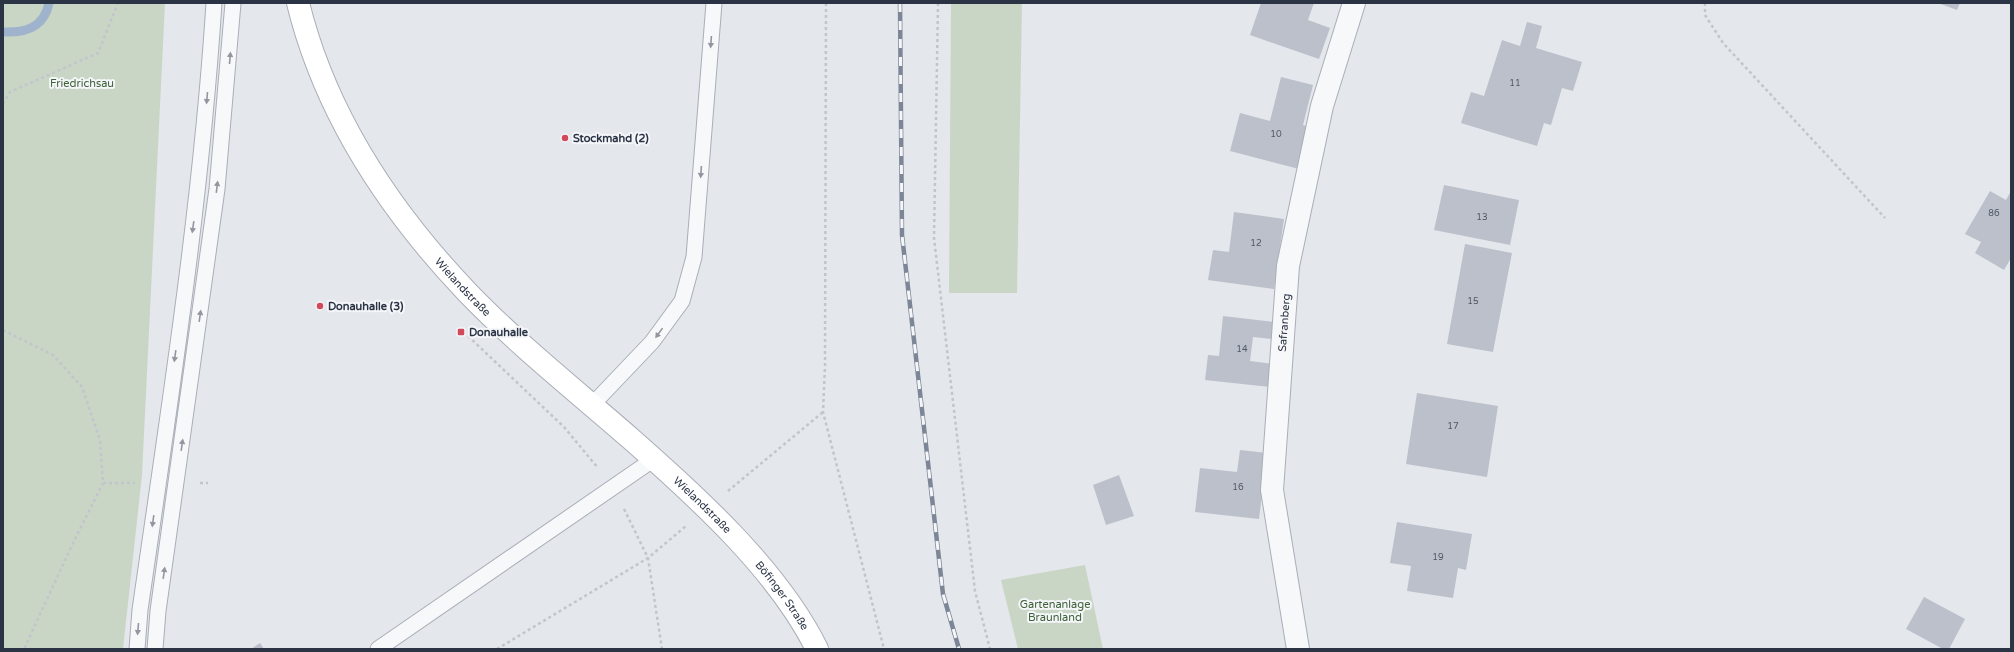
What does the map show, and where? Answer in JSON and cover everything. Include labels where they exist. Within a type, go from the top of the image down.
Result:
[{"type":"street","name":"Wielandstraße","points":[[298,3],[307,39],[323,81],[341,120],[390,199],[423,241],[467,292],[527,349],[708,508],[741,545]]},
{"type":"street","name":"Safranberg","points":[[1298,649],[1272,490],[1288,266],[1322,106],[1354,3]]},
{"type":"street","name":"Böfinger Straße","points":[[741,545],[771,580],[795,612],[817,649]]},
{"type":"lane","points":[[137,649],[140,610],[198,187],[208,94],[214,3]]},
{"type":"lane","points":[[155,649],[158,611],[217,189],[233,3]]},
{"type":"lane","points":[[592,405],[652,342],[682,301],[694,257],[714,3]]},
{"type":"lane","points":[[378,649],[614,488],[654,459]]},
{"type":"path","points":[[3,104],[10,92],[98,53],[118,3]]},
{"type":"path","points":[[826,3],[825,366],[823,412],[884,649]]},
{"type":"path","points":[[938,3],[934,238],[975,591],[990,649]]},
{"type":"path","points":[[1705,3],[1705,15],[1723,43],[1885,218]]},
{"type":"path","points":[[3,330],[53,355],[82,387],[100,440],[103,483],[73,543],[24,649]]},
{"type":"path","points":[[468,336],[564,428],[614,488],[648,558],[662,649]]},
{"type":"path","points":[[497,649],[648,558],[823,412]]},
{"type":"green space","name":"Friedrichsau","points":[[3,3],[165,3],[142,475],[123,649],[3,649]]},
{"type":"green space","points":[[951,3],[1022,3],[1017,293],[949,293]]},
{"type":"green space","name":"Gartenanlage Braunland","points":[[1085,565],[1103,649],[1018,649],[1001,580]]},
{"type":"building","points":[[1261,3],[1314,3],[1308,20],[1330,28],[1319,59],[1250,35]]},
{"type":"building","points":[[1938,3],[1960,3],[1957,10]]},
{"type":"building","points":[[1527,22],[1542,26],[1536,48],[1582,62],[1573,91],[1562,88],[1551,125],[1544,123],[1537,146],[1461,123],[1471,92],[1484,96],[1502,40],[1520,46]]},
{"type":"building","points":[[1281,77],[1313,85],[1303,125],[1310,127],[1299,169],[1230,151],[1240,113],[1270,121]]},
{"type":"building","points":[[1444,185],[1519,200],[1510,245],[1434,230]]},
{"type":"building","points":[[1990,191],[2006,200],[2011,191],[2011,258],[2004,270],[1975,253],[1981,242],[1965,234]]},
{"type":"building","points":[[1234,212],[1284,219],[1274,289],[1208,280],[1213,250],[1229,252]]},
{"type":"building","points":[[1465,244],[1512,253],[1493,352],[1447,344]]},
{"type":"building","points":[[1223,316],[1275,322],[1273,339],[1253,337],[1250,361],[1273,364],[1270,387],[1205,380],[1208,355],[1219,356]]},
{"type":"building","points":[[1417,393],[1498,406],[1487,477],[1406,464]]},
{"type":"building","points":[[1240,450],[1267,453],[1259,519],[1195,512],[1200,468],[1237,472]]},
{"type":"building","points":[[1119,475],[1134,516],[1106,525],[1093,485]]},
{"type":"building","points":[[1397,522],[1472,534],[1466,570],[1458,568],[1453,598],[1407,591],[1411,566],[1390,563]]},
{"type":"building","points":[[1924,597],[1965,619],[1949,649],[1943,649],[1906,629]]},
{"type":"building","points":[[260,643],[264,649],[251,649]]},
{"type":"waterway","points":[[3,32],[26,30],[32,27],[43,18],[49,3]]},
{"type":"railway","points":[[900,3],[902,235],[943,594],[959,649]]},
{"type":"place","name":"Stockmahd (2)","points":[[565,138]]},
{"type":"place","name":"Donauhalle (3)","points":[[320,306]]},
{"type":"place","name":"Donauhalle","points":[[461,332]]}]
